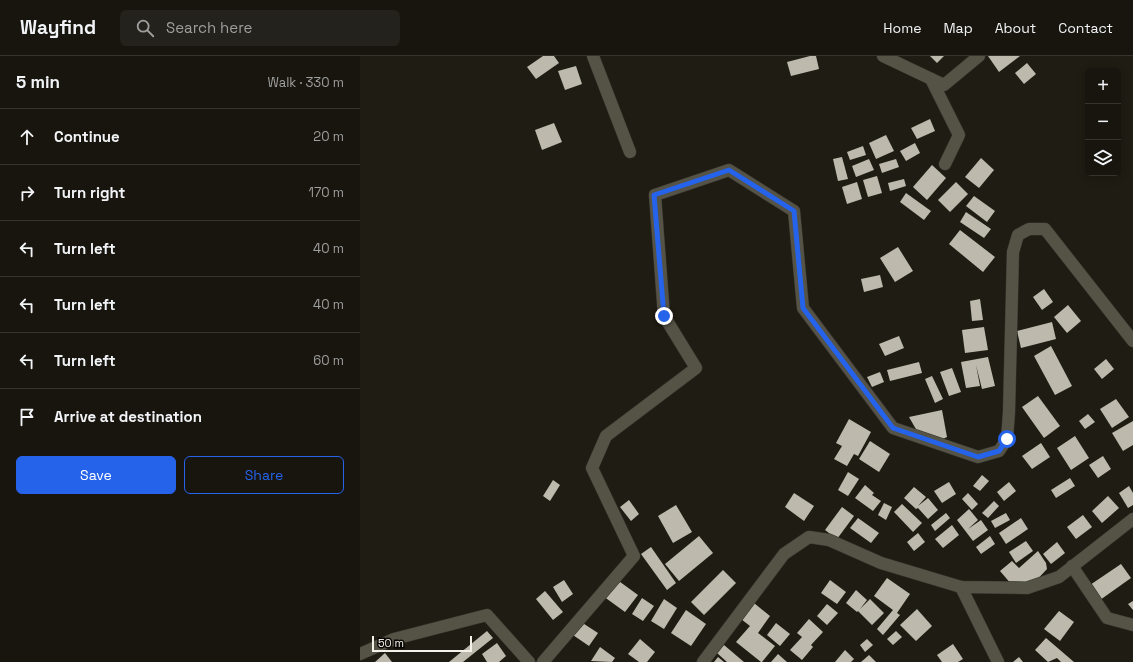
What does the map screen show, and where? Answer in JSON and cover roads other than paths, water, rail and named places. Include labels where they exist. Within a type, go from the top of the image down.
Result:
[{"type":"street","points":[[593,56],[630,152]]},
{"type":"street","points":[[883,56],[944,85],[979,56]]},
{"type":"street","points":[[932,79],[959,135],[945,164]]},
{"type":"street","points":[[543,662],[634,556],[592,468],[606,436],[696,368],[664,316],[654,195],[729,170],[794,211],[803,308],[893,428],[978,457],[999,451],[1007,439],[1013,252],[1018,235],[1029,228],[1045,229],[1133,341]]},
{"type":"street","points":[[703,662],[784,554],[809,537],[829,540],[881,563],[961,587],[1027,588],[1059,577],[1133,519]]},
{"type":"street","points":[[1072,566],[1107,618],[1133,625]]},
{"type":"street","points":[[961,587],[998,662]]},
{"type":"street","points":[[360,654],[394,639],[487,615],[529,662]]}]
